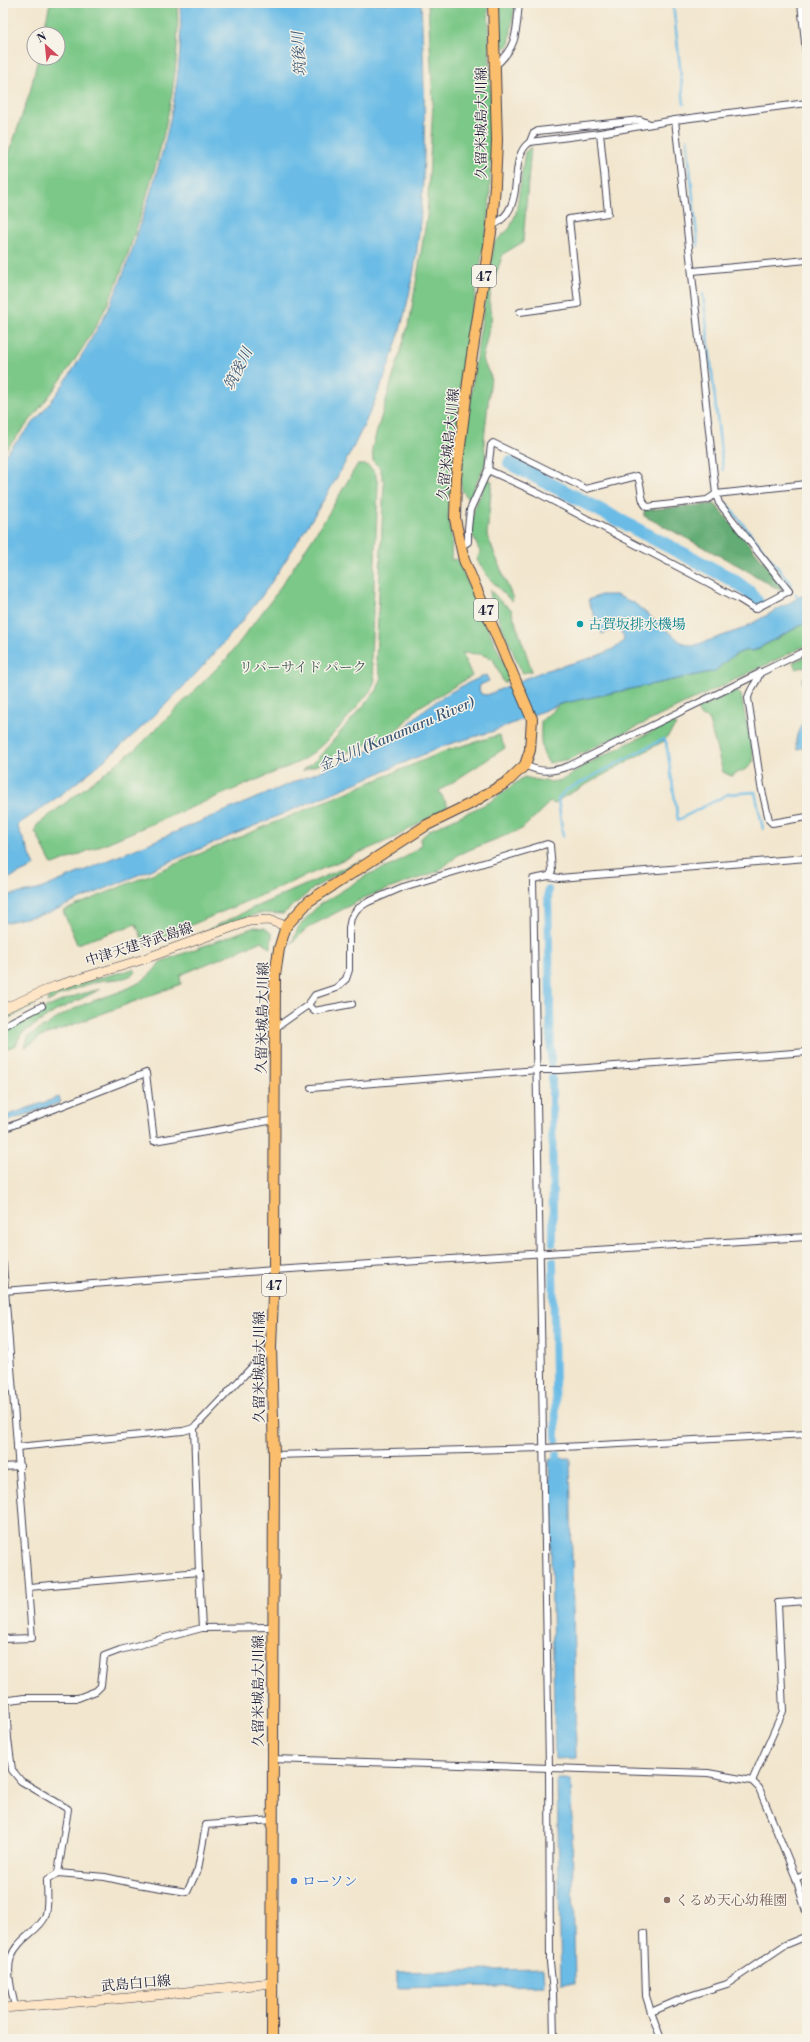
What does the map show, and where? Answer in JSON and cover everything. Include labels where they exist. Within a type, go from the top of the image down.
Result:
[{"type":"main road","name":"久留米城島大川線","points":[[272,2039],[272,1627],[274,1455],[271,1347],[274,1270],[275,975],[279,949],[286,926],[309,901],[427,825],[470,804],[507,782],[525,765],[530,750],[532,719],[460,547],[455,518],[456,478],[469,374],[492,226],[497,140],[492,3]]},
{"type":"main road","name":"中津天建寺武島線","points":[[3,1009],[56,986],[144,959],[249,921],[269,920],[286,926]]},
{"type":"main road","name":"武島白口線","points":[[3,2008],[128,1998],[272,1983]]},
{"type":"street","points":[[495,66],[511,50],[515,36],[519,3]]},
{"type":"street","points":[[802,3],[807,62]]},
{"type":"street","points":[[492,226],[501,222],[507,216],[512,204],[522,151],[524,146],[530,142],[600,133],[675,120],[807,103]]},
{"type":"street","points":[[530,142],[533,134],[538,131],[640,120],[650,124]]},
{"type":"street","points":[[488,470],[536,492],[739,599],[755,609],[790,591],[719,503],[716,494],[693,272],[675,120]]},
{"type":"street","points":[[520,312],[578,304],[569,219],[608,213],[600,133]]},
{"type":"street","points":[[693,272],[807,260]]},
{"type":"street","points":[[460,547],[468,542],[470,510],[488,470],[491,445],[493,443],[586,489],[637,476],[640,480],[643,504],[646,507],[708,500],[716,494],[807,484]]},
{"type":"street","points":[[525,765],[534,770],[545,772],[556,771],[569,766],[807,650]]},
{"type":"street","points":[[760,672],[758,680],[750,691],[748,698],[761,786],[770,820],[772,823],[807,817]]},
{"type":"street","points":[[274,1029],[308,1005],[315,995],[336,988],[346,979],[349,970],[349,928],[351,918],[357,909],[368,902],[403,887],[548,844],[550,845],[552,871],[549,876]]},
{"type":"street","points":[[554,2039],[553,1993],[550,1962],[549,1767],[544,1448],[533,879],[549,876],[559,878],[807,858]]},
{"type":"street","points":[[308,1005],[314,1011],[352,1004]]},
{"type":"street","points":[[3,1026],[42,1006]]},
{"type":"street","points":[[311,1088],[537,1070],[560,1070],[807,1052]]},
{"type":"street","points":[[3,1129],[146,1073],[154,1141],[275,1120]]},
{"type":"street","points":[[4,1290],[274,1270],[807,1237]]},
{"type":"street","points":[[3,1264],[17,1447],[20,1466],[32,1638],[3,1639]]},
{"type":"street","points":[[17,1447],[183,1431],[194,1428],[271,1347]]},
{"type":"street","points":[[194,1428],[202,1628]]},
{"type":"street","points":[[274,1455],[544,1448],[807,1434]]},
{"type":"street","points":[[3,1467],[20,1466]]},
{"type":"street","points":[[29,1587],[199,1572]]},
{"type":"street","points":[[752,1781],[783,1711],[778,1603],[807,1601]]},
{"type":"street","points":[[58,1873],[68,1809],[21,1781],[12,1770],[5,1701],[24,1698],[78,1698],[96,1691],[101,1686],[104,1656],[202,1628],[272,1627]]},
{"type":"street","points":[[272,1759],[708,1773],[752,1781],[759,1788],[796,1878],[807,1915]]},
{"type":"street","points":[[15,2007],[9,1971],[11,1957],[26,1935],[38,1927],[45,1917],[47,1880],[58,1873],[105,1877],[187,1892],[198,1869],[206,1825],[273,1820]]},
{"type":"street","points":[[796,1878],[807,1873]]},
{"type":"street","points":[[644,1933],[646,1996],[661,2039]]},
{"type":"street","points":[[651,2012],[686,1997],[728,1984],[785,1945],[807,1936]]},
{"type":"green space","points":[[50,3],[177,3],[178,30],[176,58],[169,112],[156,165],[131,246],[115,288],[102,316],[74,362],[40,408],[3,453],[3,171],[30,92],[36,66],[66,66],[66,26],[45,26]]},
{"type":"green space","points":[[428,3],[488,3],[492,141],[489,214],[462,374],[448,517],[452,539],[451,560],[457,559],[511,679],[504,683],[493,659],[480,654],[462,653],[472,676],[419,707],[393,734],[302,771],[317,759],[377,690],[381,678],[376,660],[384,483],[380,468],[373,461],[372,448],[410,319],[427,216],[433,103]]},
{"type":"green space","points":[[498,3],[515,3],[509,45],[505,48],[498,42]]},
{"type":"green space","points":[[531,147],[523,242],[503,254],[495,276],[491,294],[490,309],[492,316],[482,359],[491,377],[484,440],[486,462],[469,499],[462,491],[460,478],[475,364],[494,243],[510,228],[516,213],[525,152]]},
{"type":"green space","name":"リバーサイド パーク","points":[[357,465],[367,465],[375,472],[378,485],[371,660],[375,680],[371,690],[328,739],[297,763],[54,865],[51,863],[35,831],[37,825],[139,746],[228,657],[273,598],[327,516]]},
{"type":"green space","points":[[487,479],[492,481],[487,535],[513,599],[511,601],[489,578],[477,560],[480,552],[472,534],[473,512]]},
{"type":"green space","points":[[715,504],[782,583],[781,591],[739,566],[644,516],[644,510]]},
{"type":"green space","points":[[490,590],[500,601],[511,609],[532,671],[522,673],[491,601]]},
{"type":"green space","points":[[807,622],[807,645],[570,759],[549,763],[546,758],[541,743],[541,721],[560,704],[715,671],[733,656],[743,652],[754,651]]},
{"type":"green space","points":[[807,656],[807,666],[796,669],[793,662]]},
{"type":"green space","points":[[736,690],[741,695],[754,760],[748,768],[731,776],[723,772],[708,718],[700,716],[697,709]]},
{"type":"green space","points":[[671,722],[676,725],[664,741],[562,798],[555,804],[550,802],[522,829],[459,854],[439,871],[366,897],[307,928],[291,944],[299,926],[319,905],[369,874],[395,864],[421,846],[420,839],[430,830],[490,802],[524,777],[541,781],[560,780],[581,767]]},
{"type":"green space","points":[[499,735],[505,748],[439,791],[448,806],[396,837],[145,945],[136,924],[77,944],[63,911],[448,750]]},
{"type":"green space","points":[[362,860],[314,888],[283,914],[260,913],[199,934],[253,908]]},
{"type":"green space","points":[[255,927],[265,928],[272,934],[271,949],[262,941],[180,975],[181,984],[40,1037],[25,1048],[28,1037],[46,1025],[89,1002],[134,985],[144,979],[160,962]]},
{"type":"green space","points":[[134,969],[136,972],[122,979],[95,982],[47,1002],[49,995],[71,985]]},
{"type":"green space","points":[[101,989],[56,1011],[21,1034],[16,1045],[3,1050],[3,1030],[39,1011],[75,996]]},
{"type":"green space","points":[[33,1001],[35,1005],[3,1021],[3,1014]]},
{"type":"water","name":"筑後川","points":[[180,3],[421,3],[424,69],[424,136],[422,204],[414,270],[397,341],[385,376],[356,442],[321,505],[261,597],[208,661],[117,750],[51,802],[17,825],[35,866],[3,881],[3,853],[9,849],[7,846],[3,845],[3,457],[34,422],[70,375],[104,318],[133,248],[158,167],[172,113],[181,31]]},
{"type":"water","points":[[807,593],[807,622],[753,651],[737,654],[715,671],[560,704],[494,731],[446,745],[48,913],[3,923],[3,896],[38,890],[396,739],[414,719],[432,704],[477,679],[486,675],[489,681],[480,685],[479,689],[481,694],[487,695],[544,671],[575,663],[610,650],[624,640],[623,635],[619,630],[613,629],[602,634],[588,600],[601,595],[616,595],[634,603],[681,642],[693,646],[742,629]]},
{"type":"water","points":[[805,677],[807,680],[807,702],[802,679]]},
{"type":"water","points":[[807,714],[807,747],[797,749],[797,735]]},
{"type":"water","points":[[59,1097],[61,1102],[3,1123],[3,1117]]},
{"type":"water","points":[[570,1458],[576,1758],[555,1759],[549,1459]]},
{"type":"water","points":[[557,1779],[571,1779],[575,1984],[561,1984]]},
{"type":"water","points":[[543,1969],[544,1985],[397,1988],[397,1972]]},
{"type":"waterway","points":[[673,3],[684,104]]},
{"type":"waterway","points":[[687,139],[698,246]]},
{"type":"waterway","points":[[703,294],[723,470]]},
{"type":"waterway","points":[[510,463],[733,580],[749,592],[758,604]]},
{"type":"waterway","points":[[726,503],[791,584]]},
{"type":"waterway","points":[[796,594],[799,601]]},
{"type":"waterway","points":[[563,837],[558,799],[565,791],[663,739],[666,742],[678,820],[728,794],[755,792],[763,829]]},
{"type":"waterway","points":[[548,890],[551,1063]]},
{"type":"waterway","points":[[552,1077],[553,1243]]},
{"type":"waterway","points":[[553,1261],[556,1440]]},
{"type":"waterway","points":[[557,1454],[557,1469]]},
{"type":"place","name":"古賀坂排水機場","points":[[580,624]]},
{"type":"place","name":"ローソン","points":[[294,1881]]},
{"type":"place","name":"くるめ天心幼稚園","points":[[667,1900]]},
{"type":"water label","name":"金丸川 (Kanamaru River)","points":[[396,734]]}]
